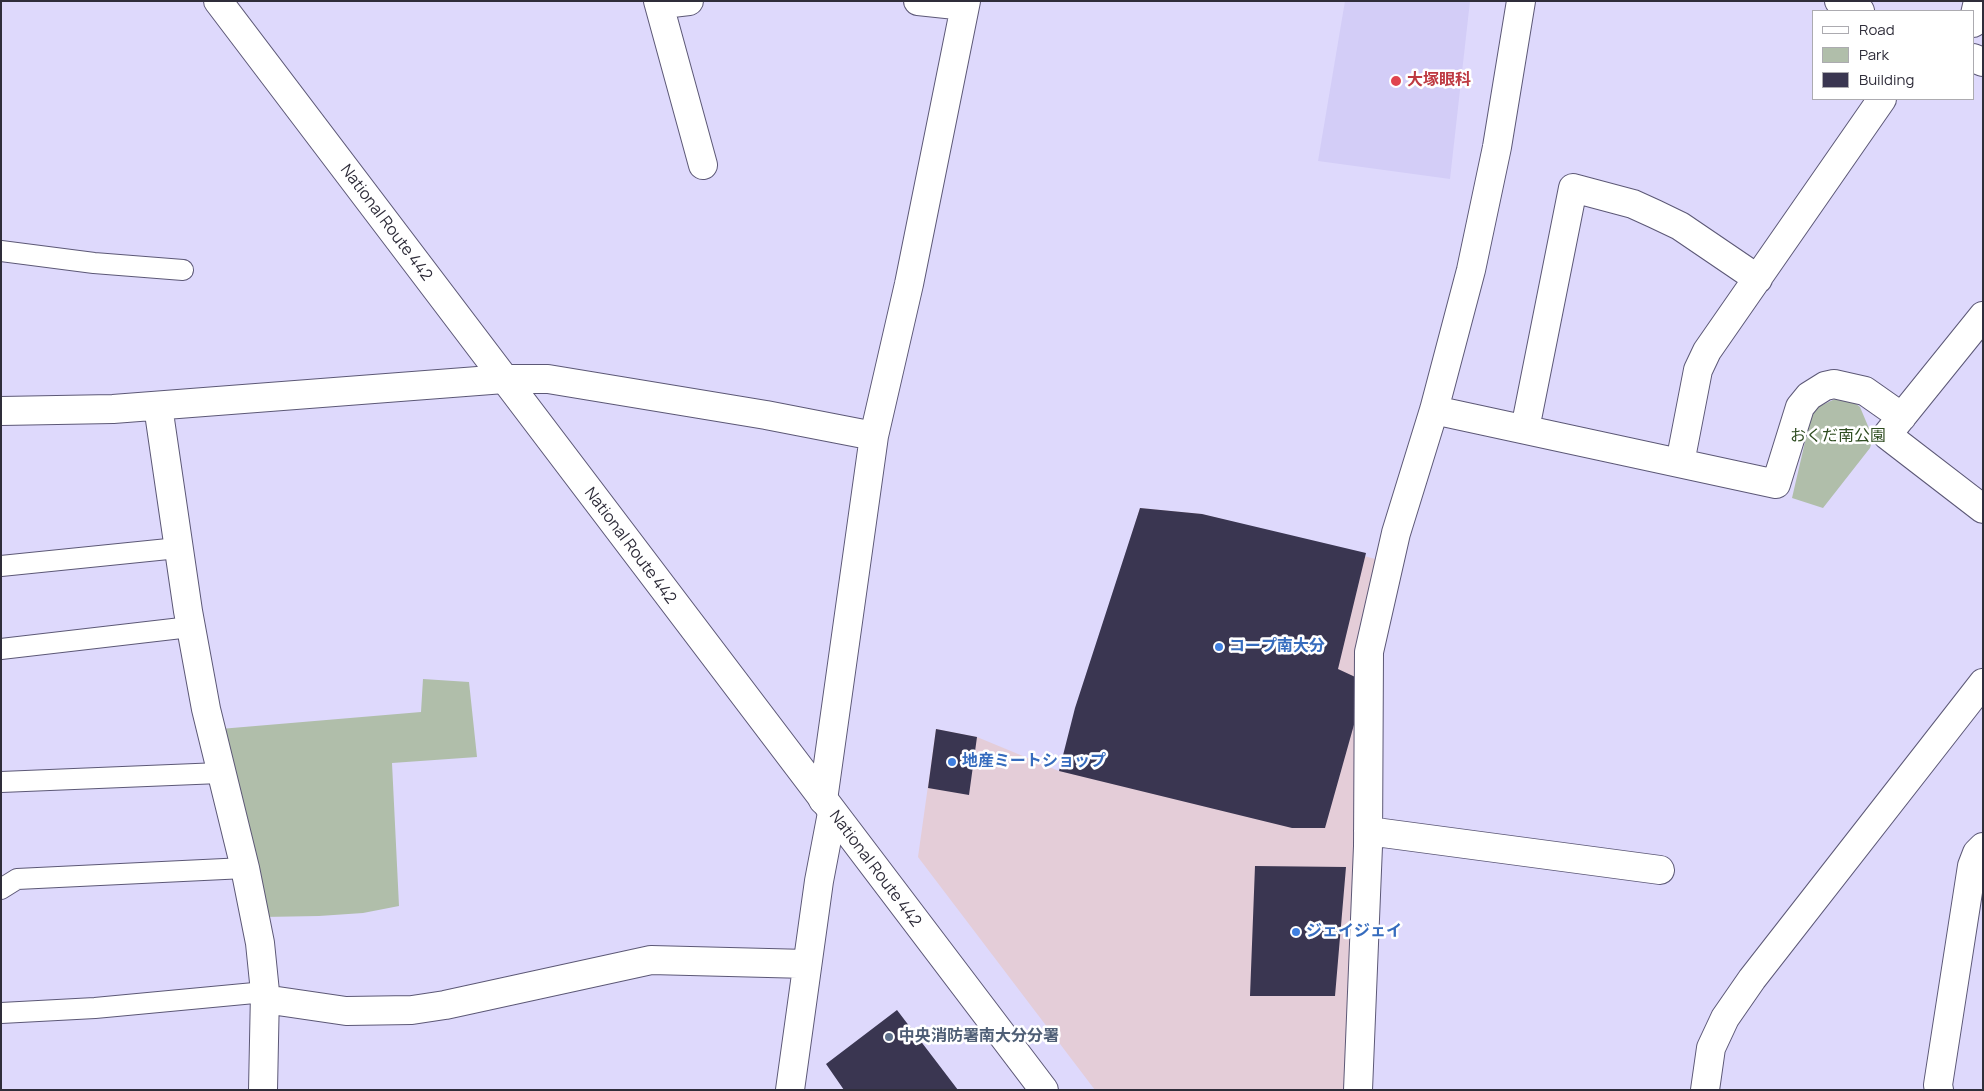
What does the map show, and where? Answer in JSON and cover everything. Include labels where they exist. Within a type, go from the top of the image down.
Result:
[{"type":"main road","name":"National Route 442","points":[[218,1],[1044,1090]]},
{"type":"main road","points":[[658,1],[703,166]]},
{"type":"main road","points":[[664,1],[672,3],[689,1]]},
{"type":"main road","points":[[790,1090],[819,881],[874,436],[909,284],[966,4],[918,1]]},
{"type":"main road","points":[[1358,1090],[1368,831],[1368,652],[1396,533],[1434,410],[1472,270],[1484,215],[1521,1]]},
{"type":"main road","points":[[1839,1],[1858,10]]},
{"type":"main road","points":[[1974,19],[1978,1]]},
{"type":"main road","points":[[1680,463],[1698,370],[1707,350],[1881,100]]},
{"type":"main road","points":[[1525,429],[1573,188],[1633,204],[1656,214],[1680,226],[1758,279]]},
{"type":"main road","points":[[1983,316],[1887,435],[1983,510]]},
{"type":"main road","points":[[1,411],[158,406],[504,379],[548,378],[766,414],[874,436]]},
{"type":"main road","points":[[1434,410],[1776,484],[1800,406],[1809,396],[1825,386],[1834,384],[1865,391],[1902,417]]},
{"type":"main road","points":[[158,406],[190,627],[220,773],[245,868],[260,943],[264,995],[263,1090]]},
{"type":"main road","points":[[1705,1090],[1711,1048],[1725,1018],[1752,979],[1982,685]]},
{"type":"main road","points":[[1368,831],[1660,870]]},
{"type":"main road","points":[[1940,1090],[1938,1085],[1972,866],[1977,853],[1983,846]]},
{"type":"main road","points":[[264,995],[346,1011],[412,1010],[445,1005],[651,960],[807,964]]},
{"type":"lane","points":[[1,251],[94,263],[183,270]]},
{"type":"lane","points":[[1,566],[178,548]]},
{"type":"lane","points":[[1,649],[190,627]]},
{"type":"lane","points":[[1,782],[220,773]]},
{"type":"lane","points":[[1,889],[17,879],[245,868]]},
{"type":"lane","points":[[1,1013],[264,995]]},
{"type":"shaded area","name":"大塚眼科","points":[[1345,1],[1470,1],[1450,179],[1318,161]]},
{"type":"shaded area","points":[[1140,508],[1202,514],[1387,562],[1345,1090],[1095,1090],[918,857],[936,729],[977,737],[1059,771]]},
{"type":"green space","name":"おくだ南公園","points":[[1835,399],[1851,400],[1860,407],[1873,438],[1870,448],[1823,508],[1792,498],[1811,416],[1818,407]]},
{"type":"green space","points":[[423,679],[469,682],[477,757],[392,763],[399,906],[363,913],[263,917],[220,729],[421,712]]},
{"type":"building","name":"コープ南大分","points":[[1140,508],[1202,514],[1366,553],[1338,669],[1366,682],[1325,828],[1292,828],[1059,771],[1075,708]]},
{"type":"building","name":"地産ミートショップ","points":[[936,729],[977,737],[969,795],[928,788]]},
{"type":"building","name":"ジェイジェイ","points":[[1255,866],[1346,867],[1335,996],[1250,996]]},
{"type":"building","name":"中央消防署南大分分署","points":[[897,1010],[958,1090],[844,1090],[826,1064]]},
{"type":"place","name":"大塚眼科","points":[[1396,81]]},
{"type":"place","name":"コープ南大分","points":[[1219,647]]},
{"type":"place","name":"地産ミートショップ","points":[[952,762]]},
{"type":"place","name":"ジェイジェイ","points":[[1296,932]]},
{"type":"place","name":"中央消防署南大分分署","points":[[889,1037]]}]
